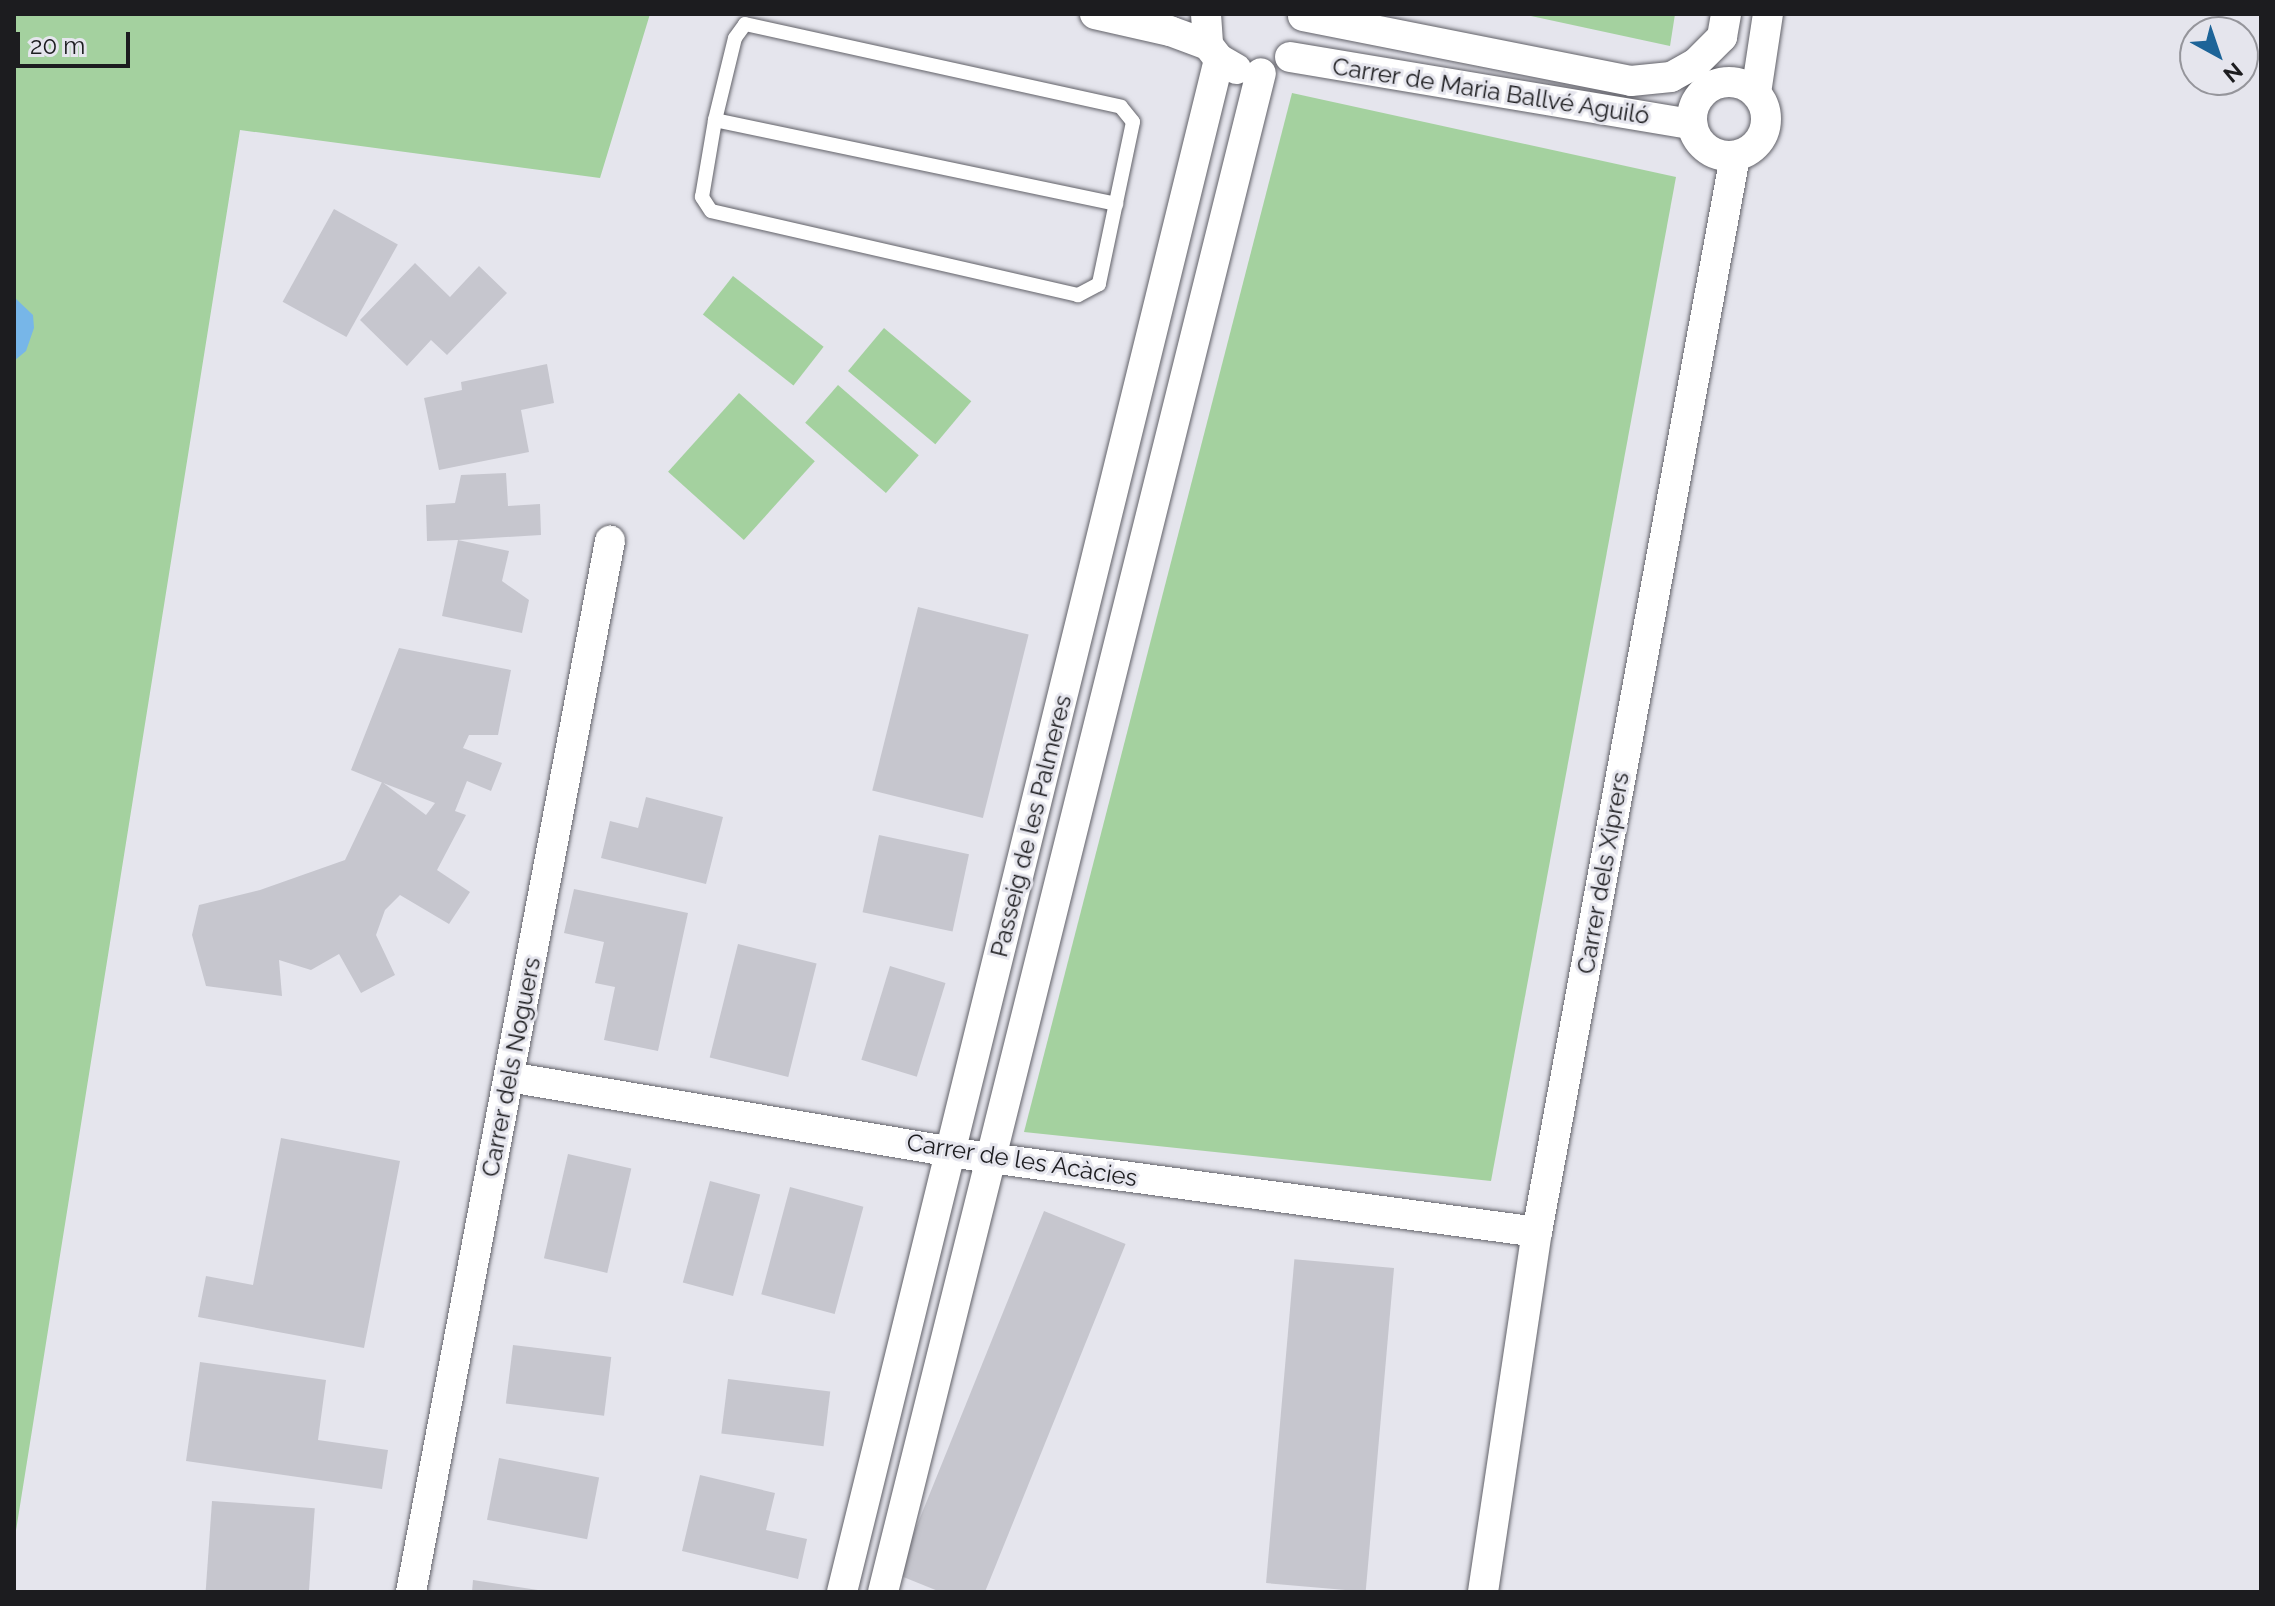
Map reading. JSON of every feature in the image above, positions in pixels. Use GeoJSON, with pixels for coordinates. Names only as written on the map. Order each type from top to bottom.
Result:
{"type":"FeatureCollection","features":[{"type":"Feature","properties":{"kind":"street"},"geometry":{"type":"LineString","coordinates":[[1095,14],[1170,31],[1214,52],[1243,72],[1261,73],[1277,68],[1290,57],[1300,42],[1302,15]]}},
{"type":"Feature","properties":{"kind":"street","name":"Passeig de les Palmeres"},"geometry":{"type":"LineString","coordinates":[[842,1592],[952,1150],[1214,52],[1206,14]]}},
{"type":"Feature","properties":{"kind":"street"},"geometry":{"type":"LineString","coordinates":[[1756,93],[1768,14]]}},
{"type":"Feature","properties":{"kind":"street","name":"Carrer de Maria Ballvé Aguiló"},"geometry":{"type":"LineString","coordinates":[[1302,15],[1631,81],[1671,77],[1696,63],[1724,25]]}},
{"type":"Feature","properties":{"kind":"street","name":"Carrer de Maria Ballvé Aguiló"},"geometry":{"type":"LineString","coordinates":[[1703,91],[1724,25]]}},
{"type":"Feature","properties":{"kind":"street","name":"Carrer de Maria Ballvé Aguiló"},"geometry":{"type":"LineString","coordinates":[[1290,57],[1692,124]]}},
{"type":"Feature","properties":{"kind":"street","name":"Passeig de les Palmeres"},"geometry":{"type":"LineString","coordinates":[[883,1592],[1261,73]]}},
{"type":"Feature","properties":{"kind":"street"},"geometry":{"type":"LineString","coordinates":[[1732,82],[1756,93],[1762,103],[1765,129],[1750,149],[1735,156],[1720,155],[1704,147],[1692,124],[1693,107],[1703,91],[1715,84],[1732,82]]}},
{"type":"Feature","properties":{"kind":"street","name":"Carrer dels Xiprers"},"geometry":{"type":"LineString","coordinates":[[1483,1592],[1537,1232],[1735,156]]}},
{"type":"Feature","properties":{"kind":"street","name":"Carrer dels Noguers"},"geometry":{"type":"LineString","coordinates":[[411,1592],[610,541]]}},
{"type":"Feature","properties":{"kind":"street","name":"Carrer de les Acàcies"},"geometry":{"type":"LineString","coordinates":[[509,1077],[990,1158],[1537,1232]]}},
{"type":"Feature","properties":{"kind":"lane"},"geometry":{"type":"LineString","coordinates":[[770,21],[1121,107],[1133,122],[1099,284],[1078,295],[711,211],[702,197],[715,120],[735,38],[745,24],[770,21]]}},
{"type":"Feature","properties":{"kind":"lane"},"geometry":{"type":"LineString","coordinates":[[715,120],[1116,204]]}},
{"type":"Feature","properties":{"kind":"green space"},"geometry":{"type":"Polygon","coordinates":[[[14,14],[650,14],[600,178],[240,130],[14,1543],[14,14]]]}},
{"type":"Feature","properties":{"kind":"green space"},"geometry":{"type":"Polygon","coordinates":[[[1522,14],[1675,14],[1670,46],[1522,14]]]}},
{"type":"Feature","properties":{"kind":"green space"},"geometry":{"type":"Polygon","coordinates":[[[1292,93],[1676,177],[1491,1181],[1024,1132],[1292,93]]]}},
{"type":"Feature","properties":{"kind":"green space"},"geometry":{"type":"Polygon","coordinates":[[[733,276],[824,347],[793,385],[703,315],[733,276]]]}},
{"type":"Feature","properties":{"kind":"green space"},"geometry":{"type":"Polygon","coordinates":[[[884,328],[971,401],[935,444],[848,371],[884,328]]]}},
{"type":"Feature","properties":{"kind":"green space"},"geometry":{"type":"Polygon","coordinates":[[[838,385],[919,455],[886,493],[805,423],[838,385]]]}},
{"type":"Feature","properties":{"kind":"green space"},"geometry":{"type":"Polygon","coordinates":[[[739,393],[815,461],[744,540],[668,472],[739,393]]]}},
{"type":"Feature","properties":{"kind":"water"},"geometry":{"type":"Polygon","coordinates":[[[14,297],[33,315],[34,328],[26,351],[14,361],[14,297]]]}},
{"type":"Feature","properties":{"kind":"building"},"geometry":{"type":"Polygon","coordinates":[[[334,209],[398,244],[346,337],[283,302],[334,209]]]}},
{"type":"Feature","properties":{"kind":"building"},"geometry":{"type":"Polygon","coordinates":[[[415,263],[450,297],[479,266],[507,293],[447,355],[431,340],[407,366],[360,320],[415,263]]]}},
{"type":"Feature","properties":{"kind":"building"},"geometry":{"type":"Polygon","coordinates":[[[547,364],[554,403],[521,410],[529,452],[439,470],[424,398],[462,390],[461,382],[547,364]]]}},
{"type":"Feature","properties":{"kind":"building"},"geometry":{"type":"Polygon","coordinates":[[[506,473],[508,506],[540,504],[541,535],[427,541],[426,505],[455,503],[461,475],[506,473]]]}},
{"type":"Feature","properties":{"kind":"building"},"geometry":{"type":"Polygon","coordinates":[[[458,540],[509,551],[502,581],[529,600],[522,633],[442,616],[458,540]]]}},
{"type":"Feature","properties":{"kind":"building"},"geometry":{"type":"Polygon","coordinates":[[[918,607],[1029,635],[983,818],[872,790],[918,607]]]}},
{"type":"Feature","properties":{"kind":"building"},"geometry":{"type":"Polygon","coordinates":[[[399,648],[511,670],[498,735],[469,735],[463,748],[502,763],[491,791],[467,781],[455,811],[466,815],[437,870],[470,892],[449,924],[400,895],[385,910],[376,935],[395,975],[361,993],[339,954],[311,970],[279,960],[282,996],[206,986],[192,935],[199,905],[260,890],[345,860],[382,782],[351,770],[399,648]],[[383,783],[426,815],[435,803],[383,783]]]}},
{"type":"Feature","properties":{"kind":"building"},"geometry":{"type":"Polygon","coordinates":[[[646,797],[723,817],[706,884],[601,858],[610,821],[638,828],[646,797]]]}},
{"type":"Feature","properties":{"kind":"building"},"geometry":{"type":"Polygon","coordinates":[[[879,835],[969,854],[953,931],[863,912],[879,835]]]}},
{"type":"Feature","properties":{"kind":"building"},"geometry":{"type":"Polygon","coordinates":[[[574,889],[688,913],[658,1051],[604,1040],[615,987],[595,983],[604,942],[564,933],[574,889]]]}},
{"type":"Feature","properties":{"kind":"building"},"geometry":{"type":"Polygon","coordinates":[[[738,944],[817,964],[788,1077],[710,1058],[738,944]]]}},
{"type":"Feature","properties":{"kind":"building"},"geometry":{"type":"Polygon","coordinates":[[[890,966],[945,983],[917,1077],[861,1060],[890,966]]]}},
{"type":"Feature","properties":{"kind":"building"},"geometry":{"type":"Polygon","coordinates":[[[281,1138],[400,1161],[364,1348],[198,1317],[206,1276],[253,1285],[281,1138]]]}},
{"type":"Feature","properties":{"kind":"building"},"geometry":{"type":"Polygon","coordinates":[[[568,1154],[631,1169],[607,1273],[544,1258],[568,1154]]]}},
{"type":"Feature","properties":{"kind":"building"},"geometry":{"type":"Polygon","coordinates":[[[710,1181],[760,1194],[733,1296],[683,1282],[710,1181]]]}},
{"type":"Feature","properties":{"kind":"building"},"geometry":{"type":"Polygon","coordinates":[[[790,1187],[863,1207],[835,1314],[761,1294],[790,1187]]]}},
{"type":"Feature","properties":{"kind":"building"},"geometry":{"type":"Polygon","coordinates":[[[1044,1211],[1126,1244],[985,1592],[941,1592],[897,1574],[1044,1211]]]}},
{"type":"Feature","properties":{"kind":"building"},"geometry":{"type":"Polygon","coordinates":[[[1294,1259],[1394,1268],[1366,1592],[1266,1583],[1294,1259]]]}},
{"type":"Feature","properties":{"kind":"building"},"geometry":{"type":"Polygon","coordinates":[[[513,1345],[611,1357],[604,1416],[506,1404],[513,1345]]]}},
{"type":"Feature","properties":{"kind":"building"},"geometry":{"type":"Polygon","coordinates":[[[200,1362],[326,1380],[318,1440],[388,1450],[382,1489],[186,1461],[200,1362]]]}},
{"type":"Feature","properties":{"kind":"building"},"geometry":{"type":"Polygon","coordinates":[[[728,1379],[830,1392],[824,1446],[721,1434],[728,1379]]]}},
{"type":"Feature","properties":{"kind":"building"},"geometry":{"type":"Polygon","coordinates":[[[499,1458],[599,1477],[587,1539],[487,1520],[499,1458]]]}},
{"type":"Feature","properties":{"kind":"building"},"geometry":{"type":"Polygon","coordinates":[[[700,1475],[775,1493],[766,1530],[807,1539],[798,1579],[682,1551],[700,1475]]]}},
{"type":"Feature","properties":{"kind":"building"},"geometry":{"type":"Polygon","coordinates":[[[212,1501],[315,1508],[309,1592],[206,1592],[212,1501]]]}},
{"type":"Feature","properties":{"kind":"building"},"geometry":{"type":"Polygon","coordinates":[[[473,1580],[538,1590],[472,1592],[473,1580]]]}}]}
